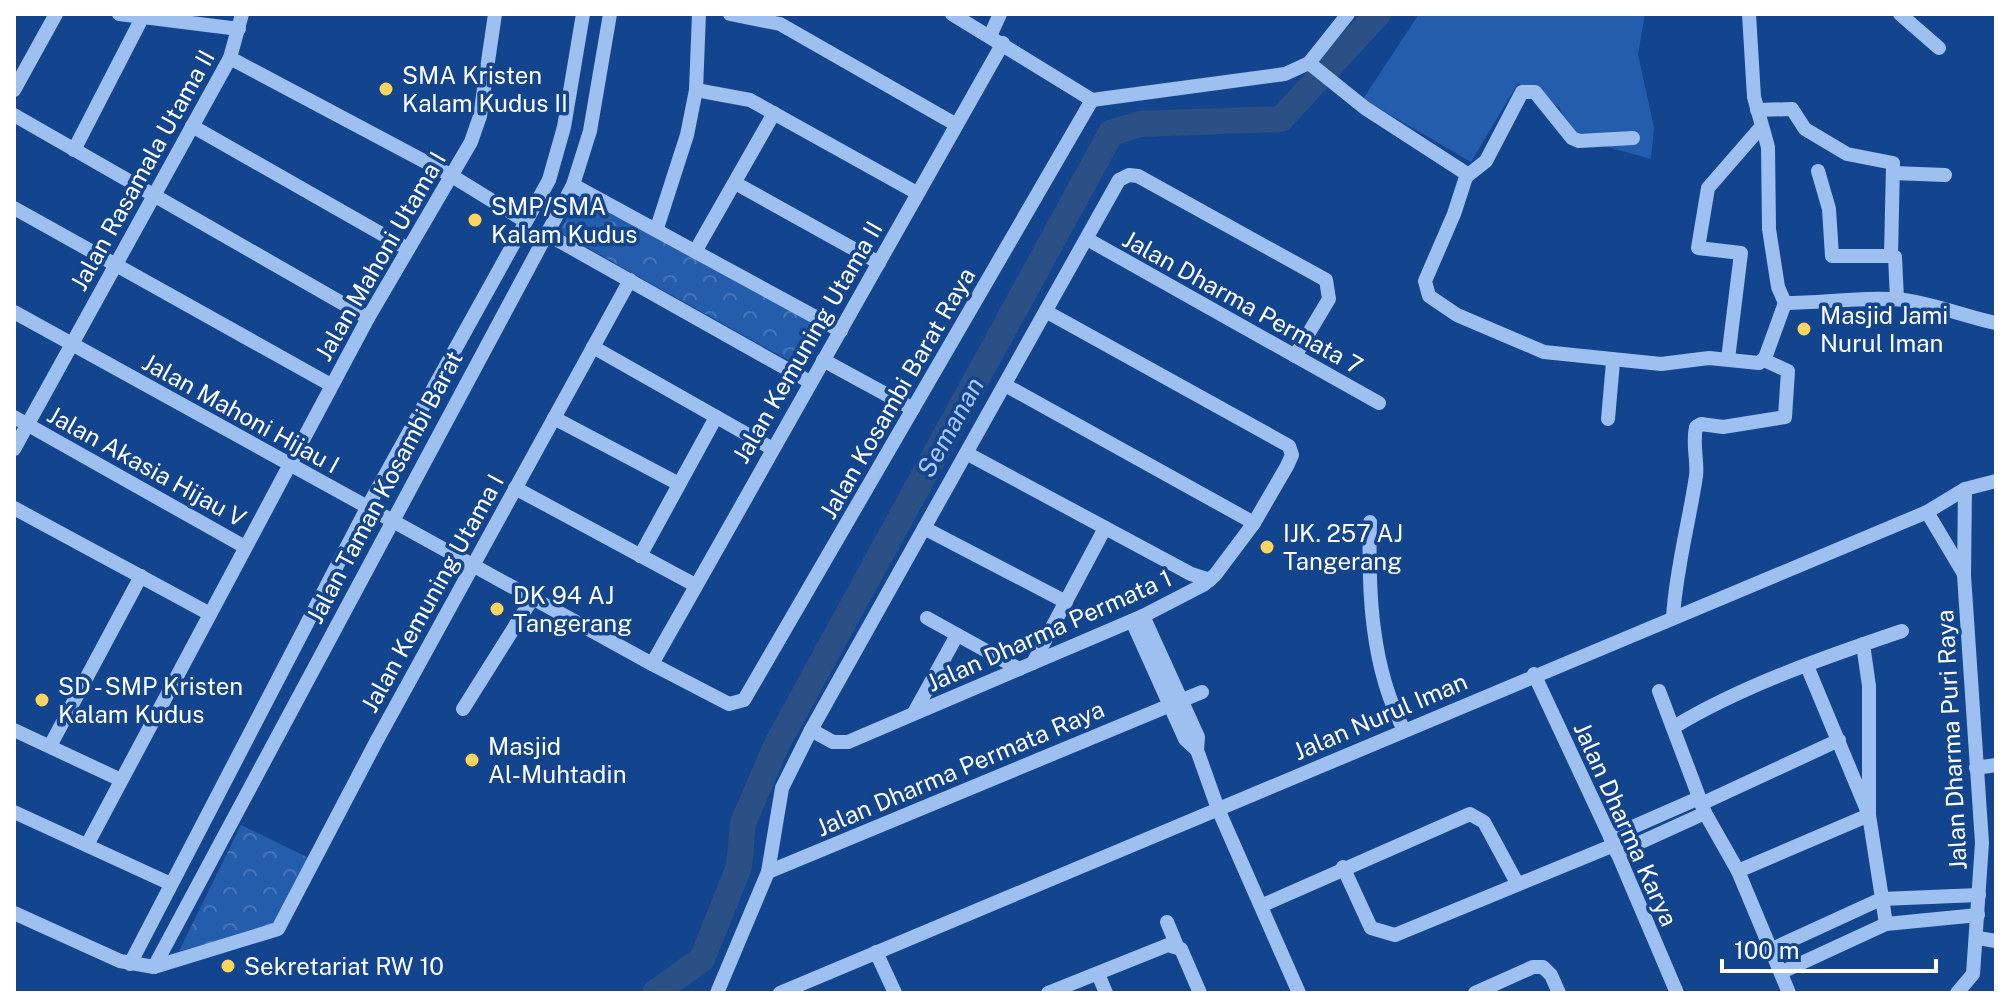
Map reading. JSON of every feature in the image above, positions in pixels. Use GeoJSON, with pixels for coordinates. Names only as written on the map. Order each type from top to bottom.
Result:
{"type":"FeatureCollection","features":[{"type":"Feature","properties":{"kind":"street"},"geometry":{"type":"LineString","coordinates":[[14,90],[56,14]]}},
{"type":"Feature","properties":{"kind":"street"},"geometry":{"type":"LineString","coordinates":[[119,14],[239,29]]}},
{"type":"Feature","properties":{"kind":"street","name":"Jalan Rasamala Utama II"},"geometry":{"type":"LineString","coordinates":[[14,449],[21,420],[70,343],[230,58],[242,14]]}},
{"type":"Feature","properties":{"kind":"street","name":"Jalan Mahoni Utama I"},"geometry":{"type":"LineString","coordinates":[[87,845],[331,385],[471,142],[480,116],[495,14]]}},
{"type":"Feature","properties":{"kind":"street","name":"Jalan Taman Kosambi Barat"},"geometry":{"type":"LineString","coordinates":[[130,964],[368,509],[549,180],[583,14]]}},
{"type":"Feature","properties":{"kind":"street","name":"Jalan Taman Kosambi Barat"},"geometry":{"type":"LineString","coordinates":[[154,967],[389,520],[573,185],[590,131],[610,14]]}},
{"type":"Feature","properties":{"kind":"street"},"geometry":{"type":"LineString","coordinates":[[657,228],[678,170],[696,90],[699,14]]}},
{"type":"Feature","properties":{"kind":"street"},"geometry":{"type":"LineString","coordinates":[[730,14],[780,24],[955,124]]}},
{"type":"Feature","properties":{"kind":"street"},"geometry":{"type":"LineString","coordinates":[[952,14],[1092,100],[1285,74],[1311,65],[1348,14]]}},
{"type":"Feature","properties":{"kind":"street","name":"Jalan Kemuning Utama II"},"geometry":{"type":"LineString","coordinates":[[652,664],[955,124],[997,40],[1000,14]]}},
{"type":"Feature","properties":{"kind":"street"},"geometry":{"type":"LineString","coordinates":[[1633,138],[1579,141],[1572,138],[1535,92],[1522,92],[1486,161],[1467,176],[1425,281],[1429,296],[1457,315],[1544,352],[1613,362],[1661,364],[1694,359],[1759,363],[1764,360],[1785,303],[1778,287],[1769,229],[1768,147],[1757,110],[1750,64],[1749,14]]}},
{"type":"Feature","properties":{"kind":"street"},"geometry":{"type":"LineString","coordinates":[[1900,14],[1939,48]]}},
{"type":"Feature","properties":{"kind":"street"},"geometry":{"type":"LineString","coordinates":[[74,150],[142,18]]}},
{"type":"Feature","properties":{"kind":"street"},"geometry":{"type":"LineString","coordinates":[[230,58],[452,176],[525,221]]}},
{"type":"Feature","properties":{"kind":"street"},"geometry":{"type":"LineString","coordinates":[[1311,65],[1365,108],[1459,167],[1467,176]]}},
{"type":"Feature","properties":{"kind":"street"},"geometry":{"type":"LineString","coordinates":[[696,90],[750,100],[917,193]]}},
{"type":"Feature","properties":{"kind":"street","name":"Jalan Kosambi Barat Raya"},"geometry":{"type":"LineString","coordinates":[[737,705],[744,700],[1092,100]]}},
{"type":"Feature","properties":{"kind":"street"},"geometry":{"type":"LineString","coordinates":[[1757,110],[1792,109],[1805,129],[1847,154],[1892,162],[1891,256]]}},
{"type":"Feature","properties":{"kind":"street"},"geometry":{"type":"LineString","coordinates":[[696,250],[774,113]]}},
{"type":"Feature","properties":{"kind":"street"},"geometry":{"type":"LineString","coordinates":[[14,115],[368,318]]}},
{"type":"Feature","properties":{"kind":"street"},"geometry":{"type":"LineString","coordinates":[[192,126],[408,249]]}},
{"type":"Feature","properties":{"kind":"street"},"geometry":{"type":"LineString","coordinates":[[1728,359],[1741,253],[1698,248],[1708,188],[1761,127]]}},
{"type":"Feature","properties":{"kind":"street"},"geometry":{"type":"LineString","coordinates":[[1818,171],[1829,209],[1832,256],[1895,257],[1897,299]]}},
{"type":"Feature","properties":{"kind":"street"},"geometry":{"type":"LineString","coordinates":[[1893,173],[1945,175]]}},
{"type":"Feature","properties":{"kind":"street"},"geometry":{"type":"LineString","coordinates":[[717,993],[733,962],[768,872],[782,788],[811,730],[1119,180],[1129,175],[1138,176],[1326,280],[1329,299],[1295,356]]}},
{"type":"Feature","properties":{"kind":"street"},"geometry":{"type":"LineString","coordinates":[[735,183],[879,263]]}},
{"type":"Feature","properties":{"kind":"street"},"geometry":{"type":"LineString","coordinates":[[573,185],[657,228],[841,331]]}},
{"type":"Feature","properties":{"kind":"street"},"geometry":{"type":"LineString","coordinates":[[14,208],[331,385]]}},
{"type":"Feature","properties":{"kind":"street"},"geometry":{"type":"LineString","coordinates":[[545,233],[810,382]]}},
{"type":"Feature","properties":{"kind":"street","name":"Jalan Dharma Permata 7"},"geometry":{"type":"LineString","coordinates":[[1087,239],[1379,403]]}},
{"type":"Feature","properties":{"kind":"street","name":"Jalan Kemuning Utama I"},"geometry":{"type":"LineString","coordinates":[[154,967],[278,929],[472,566],[630,280]]}},
{"type":"Feature","properties":{"kind":"street"},"geometry":{"type":"LineString","coordinates":[[1785,303],[1897,299],[1996,323]]}},
{"type":"Feature","properties":{"kind":"street","name":"Jalan Mahoni Hijau I"},"geometry":{"type":"LineString","coordinates":[[14,312],[532,599],[729,704],[737,705]]}},
{"type":"Feature","properties":{"kind":"street","name":"Jalan Dharma Permata 1"},"geometry":{"type":"LineString","coordinates":[[811,730],[833,742],[848,742],[1137,619],[1210,580],[1254,523],[1292,455],[1289,446],[1047,312]]}},
{"type":"Feature","properties":{"kind":"street"},"geometry":{"type":"LineString","coordinates":[[593,347],[771,448]]}},
{"type":"Feature","properties":{"kind":"street"},"geometry":{"type":"LineString","coordinates":[[823,360],[913,409]]}},
{"type":"Feature","properties":{"kind":"street"},"geometry":{"type":"LineString","coordinates":[[1673,617],[1676,574],[1697,472],[1693,453],[1696,427],[1701,424],[1740,425],[1785,417],[1788,371],[1764,360]]}},
{"type":"Feature","properties":{"kind":"street"},"geometry":{"type":"LineString","coordinates":[[1608,419],[1613,362]]}},
{"type":"Feature","properties":{"kind":"street"},"geometry":{"type":"LineString","coordinates":[[1005,385],[1254,523]]}},
{"type":"Feature","properties":{"kind":"street"},"geometry":{"type":"LineString","coordinates":[[640,556],[716,417]]}},
{"type":"Feature","properties":{"kind":"street"},"geometry":{"type":"LineString","coordinates":[[554,418],[679,484]]}},
{"type":"Feature","properties":{"kind":"street","name":"Jalan Akasia Hijau V"},"geometry":{"type":"LineString","coordinates":[[21,420],[245,547]]}},
{"type":"Feature","properties":{"kind":"street"},"geometry":{"type":"LineString","coordinates":[[968,454],[1191,574],[1210,580]]}},
{"type":"Feature","properties":{"kind":"street","name":"Jalan Nurul Iman"},"geometry":{"type":"LineString","coordinates":[[780,993],[1534,674],[1927,512],[1965,489],[1996,481]]}},
{"type":"Feature","properties":{"kind":"street"},"geometry":{"type":"LineString","coordinates":[[515,488],[695,585]]}},
{"type":"Feature","properties":{"kind":"street","name":"Jalan Dharma Puri Raya"},"geometry":{"type":"LineString","coordinates":[[1957,993],[1973,974],[1979,895],[1989,842],[1976,768],[1964,575],[1965,489]]}},
{"type":"Feature","properties":{"kind":"street"},"geometry":{"type":"LineString","coordinates":[[14,508],[210,614]]}},
{"type":"Feature","properties":{"kind":"street","name":"Jalan Dharma Puri Raya"},"geometry":{"type":"LineString","coordinates":[[1927,512],[1964,575]]}},
{"type":"Feature","properties":{"kind":"street"},"geometry":{"type":"LineString","coordinates":[[1370,522],[1369,577],[1373,623],[1390,699],[1404,730]]}},
{"type":"Feature","properties":{"kind":"street"},"geometry":{"type":"LineString","coordinates":[[924,528],[1066,602]]}},
{"type":"Feature","properties":{"kind":"street"},"geometry":{"type":"LineString","coordinates":[[1033,663],[1105,528]]}},
{"type":"Feature","properties":{"kind":"street"},"geometry":{"type":"LineString","coordinates":[[50,746],[141,576]]}},
{"type":"Feature","properties":{"kind":"street"},"geometry":{"type":"LineString","coordinates":[[463,709],[532,599]]}},
{"type":"Feature","properties":{"kind":"street"},"geometry":{"type":"LineString","coordinates":[[927,618],[1019,669]]}},
{"type":"Feature","properties":{"kind":"street"},"geometry":{"type":"LineString","coordinates":[[1137,619],[1174,703],[1198,737],[1197,750],[1218,809],[1263,905],[1299,993]]}},
{"type":"Feature","properties":{"kind":"street"},"geometry":{"type":"LineString","coordinates":[[1674,727],[1694,715],[1807,666],[1902,631]]}},
{"type":"Feature","properties":{"kind":"street"},"geometry":{"type":"LineString","coordinates":[[914,713],[957,635]]}},
{"type":"Feature","properties":{"kind":"street"},"geometry":{"type":"LineString","coordinates":[[1863,644],[1869,686],[1869,815],[1886,924]]}},
{"type":"Feature","properties":{"kind":"street"},"geometry":{"type":"LineString","coordinates":[[1807,666],[1869,815]]}},
{"type":"Feature","properties":{"kind":"street","name":"Jalan Dharma Karya"},"geometry":{"type":"LineString","coordinates":[[1534,674],[1614,845],[1677,993]]}},
{"type":"Feature","properties":{"kind":"street"},"geometry":{"type":"LineString","coordinates":[[1659,691],[1702,805],[1738,871],[1789,993]]}},
{"type":"Feature","properties":{"kind":"street","name":"Jalan Dharma Permata Raya"},"geometry":{"type":"LineString","coordinates":[[768,872],[1202,692]]}},
{"type":"Feature","properties":{"kind":"street"},"geometry":{"type":"LineString","coordinates":[[14,730],[121,780]]}},
{"type":"Feature","properties":{"kind":"street"},"geometry":{"type":"LineString","coordinates":[[1343,867],[1371,928],[1388,935],[1398,934],[1614,845],[1839,740]]}},
{"type":"Feature","properties":{"kind":"street"},"geometry":{"type":"LineString","coordinates":[[1976,768],[1996,765]]}},
{"type":"Feature","properties":{"kind":"street"},"geometry":{"type":"LineString","coordinates":[[14,812],[171,884]]}},
{"type":"Feature","properties":{"kind":"street"},"geometry":{"type":"LineString","coordinates":[[1263,905],[1343,867],[1472,814],[1484,822],[1517,883]]}},
{"type":"Feature","properties":{"kind":"street"},"geometry":{"type":"LineString","coordinates":[[1738,871],[1869,815]]}},
{"type":"Feature","properties":{"kind":"street"},"geometry":{"type":"LineString","coordinates":[[1772,949],[1881,899],[1979,895]]}},
{"type":"Feature","properties":{"kind":"street"},"geometry":{"type":"LineString","coordinates":[[14,913],[130,964],[154,967]]}},
{"type":"Feature","properties":{"kind":"street"},"geometry":{"type":"LineString","coordinates":[[1782,972],[1886,924],[1978,915]]}},
{"type":"Feature","properties":{"kind":"street"},"geometry":{"type":"LineString","coordinates":[[1167,922],[1200,993]]}},
{"type":"Feature","properties":{"kind":"street"},"geometry":{"type":"LineString","coordinates":[[1978,938],[1996,941]]}},
{"type":"Feature","properties":{"kind":"street"},"geometry":{"type":"LineString","coordinates":[[1048,993],[1164,945],[1177,946]]}},
{"type":"Feature","properties":{"kind":"street"},"geometry":{"type":"LineString","coordinates":[[876,952],[895,993]]}},
{"type":"Feature","properties":{"kind":"street"},"geometry":{"type":"LineString","coordinates":[[1475,993],[1533,967],[1543,967],[1551,975],[1559,993]]}},
{"type":"Feature","properties":{"kind":"street"},"geometry":{"type":"LineString","coordinates":[[1098,974],[1106,993]]}},
{"type":"Feature","properties":{"kind":"green space"},"geometry":{"type":"Polygon","coordinates":[[[1419,14],[1645,14],[1638,54],[1654,128],[1651,159],[1572,137],[1560,108],[1518,83],[1471,162],[1363,99],[1419,14]]]}},
{"type":"Feature","properties":{"kind":"green space"},"geometry":{"type":"Polygon","coordinates":[[[580,195],[826,331],[804,369],[559,232],[580,195]]]}},
{"type":"Feature","properties":{"kind":"green space"},"geometry":{"type":"Polygon","coordinates":[[[241,825],[311,859],[275,925],[179,951],[241,825]]]}},
{"type":"Feature","properties":{"kind":"waterway","name":"Semanan"},"geometry":{"type":"LineString","coordinates":[[655,993],[702,959],[739,867],[743,823],[777,744],[1111,133],[1140,124],[1281,119],[1378,14]]}},
{"type":"Feature","properties":{"kind":"place","name":"SMA Kristen Kalam Kudus II"},"geometry":{"type":"Point","coordinates":[386,89]}},
{"type":"Feature","properties":{"kind":"place","name":"SMP/SMA Kalam Kudus"},"geometry":{"type":"Point","coordinates":[475,220]}},
{"type":"Feature","properties":{"kind":"place","name":"Masjid Jami Nurul Iman"},"geometry":{"type":"Point","coordinates":[1804,329]}},
{"type":"Feature","properties":{"kind":"place","name":"IJK. 257 AJ Tangerang"},"geometry":{"type":"Point","coordinates":[1267,547]}},
{"type":"Feature","properties":{"kind":"place","name":"DK 94 AJ Tangerang"},"geometry":{"type":"Point","coordinates":[497,609]}},
{"type":"Feature","properties":{"kind":"place","name":"SD - SMP Kristen Kalam Kudus"},"geometry":{"type":"Point","coordinates":[42,700]}},
{"type":"Feature","properties":{"kind":"place","name":"Masjid Al-Muhtadin"},"geometry":{"type":"Point","coordinates":[472,760]}},
{"type":"Feature","properties":{"kind":"place","name":"Sekretariat RW 10"},"geometry":{"type":"Point","coordinates":[228,966]}}]}
